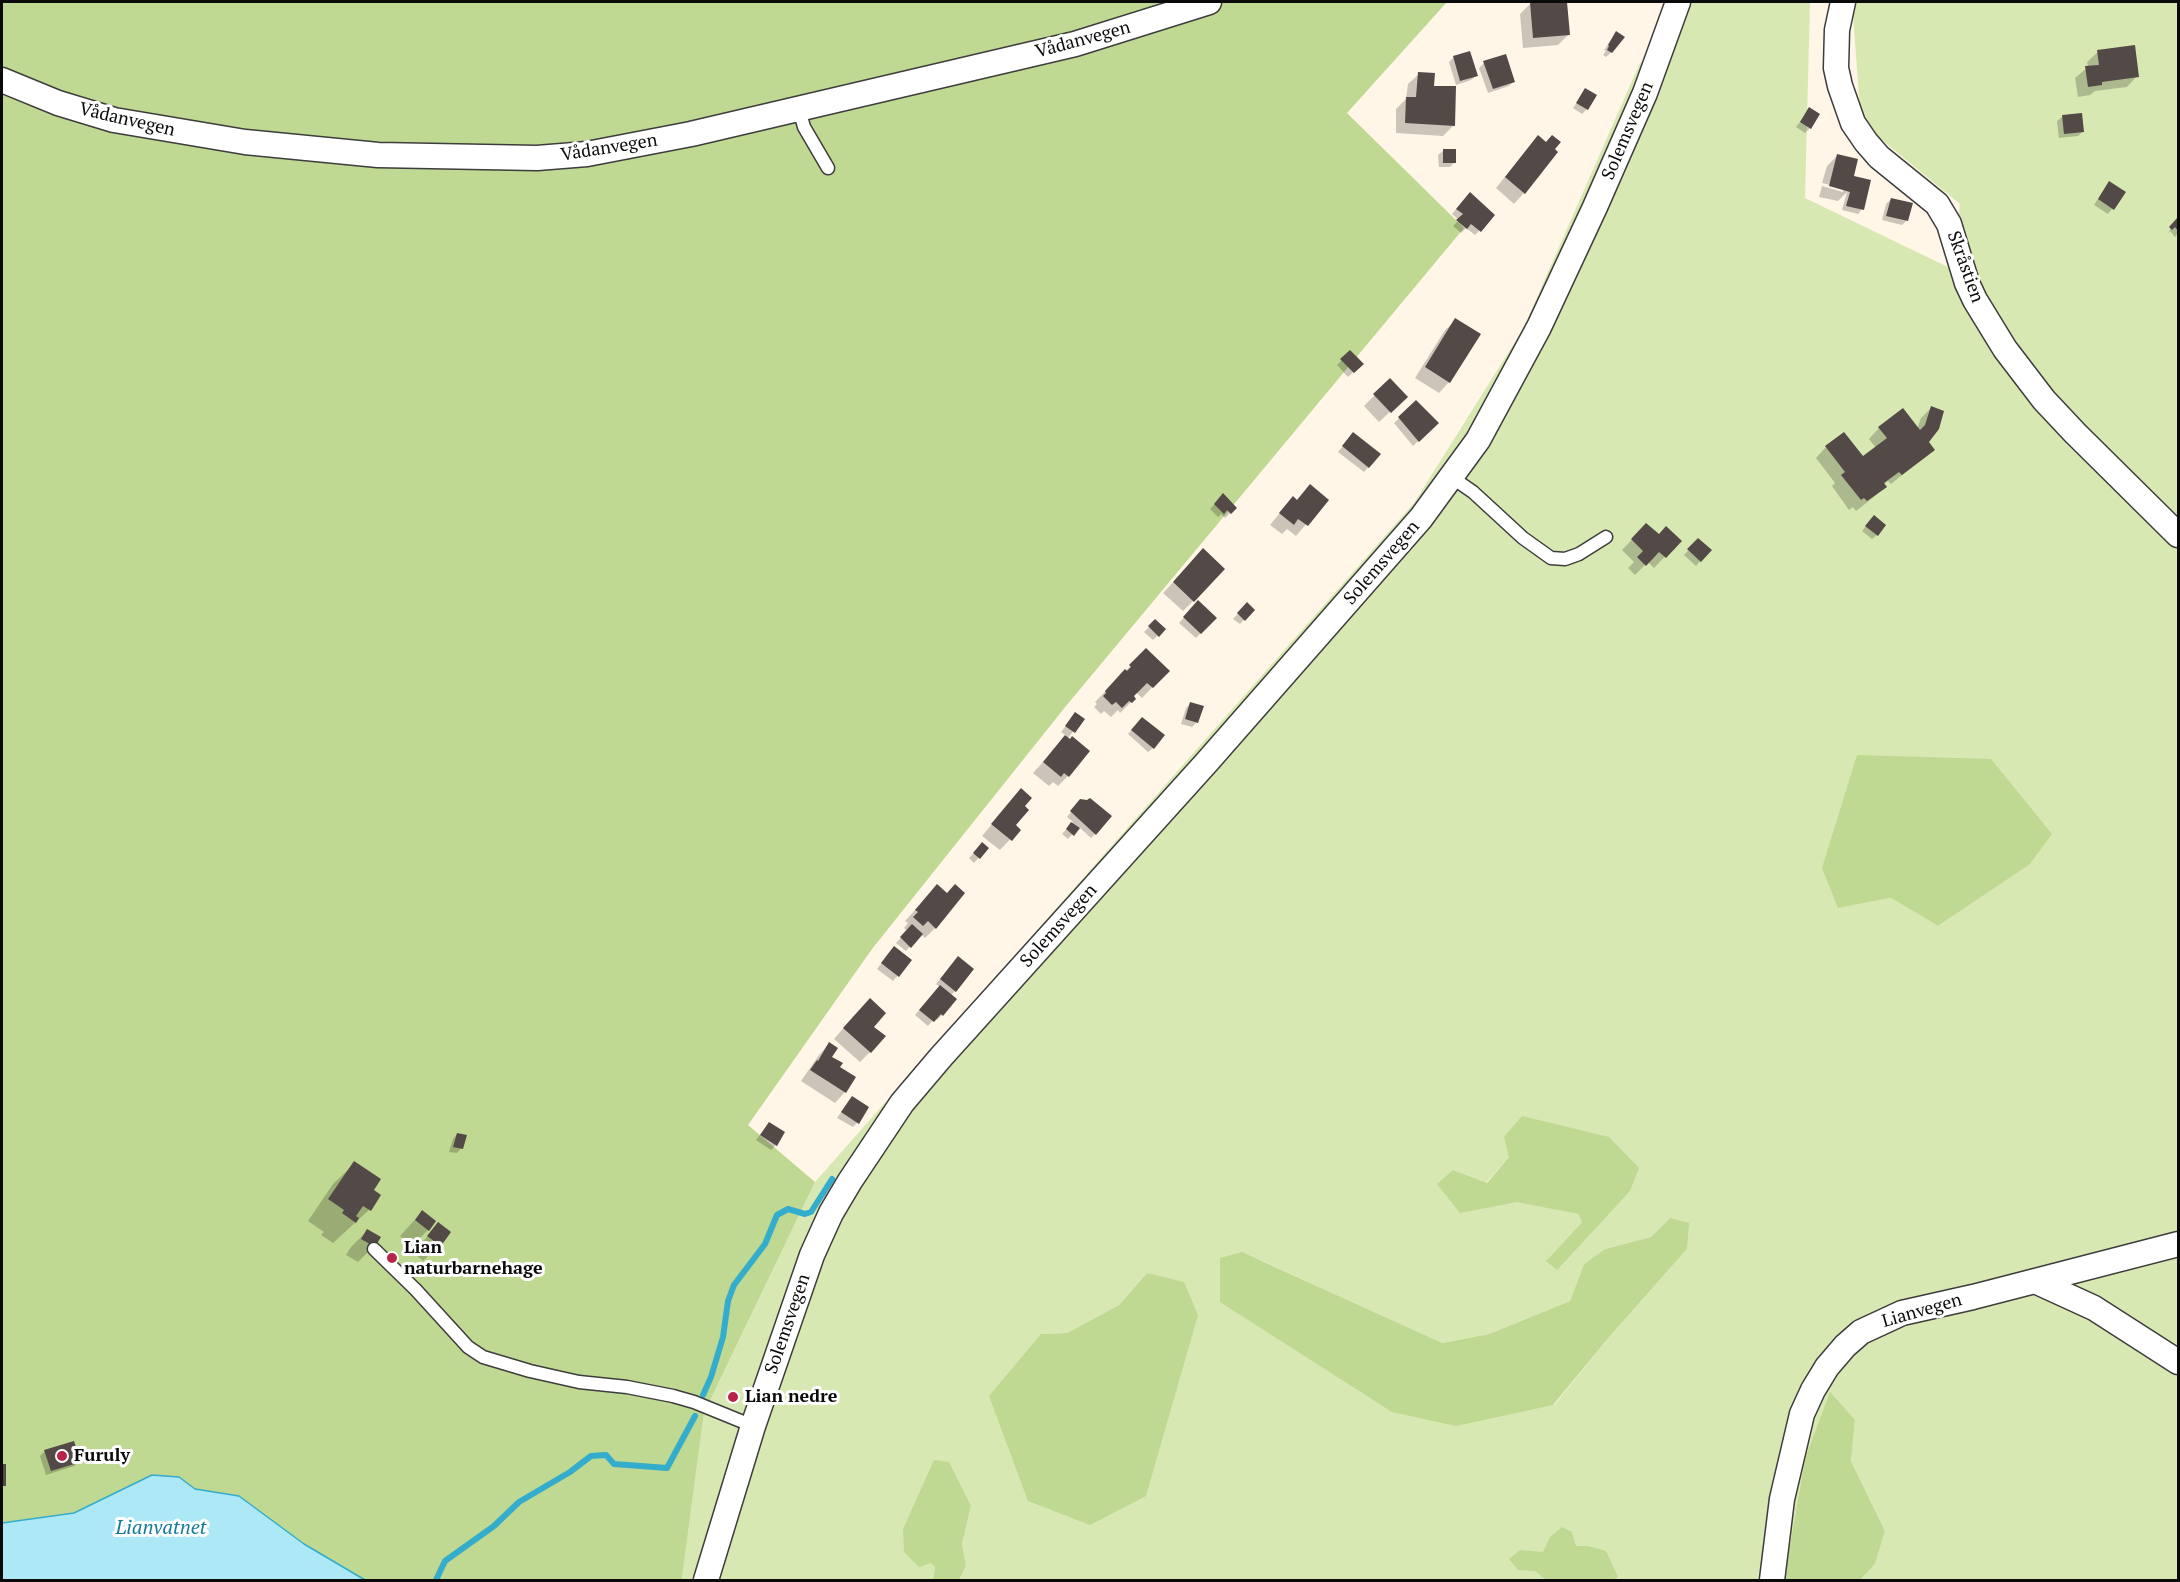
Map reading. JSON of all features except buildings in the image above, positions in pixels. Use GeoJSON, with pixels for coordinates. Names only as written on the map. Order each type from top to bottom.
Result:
{"type":"FeatureCollection","features":[{"type":"Feature","properties":{"kind":"street","name":"Vådanvegen"},"geometry":{"type":"LineString","coordinates":[[2,80],[58,103],[114,120],[245,142],[432,157],[537,158],[587,154],[691,134],[1075,44],[1209,2]]}},
{"type":"Feature","properties":{"kind":"street","name":"Solemsvegen"},"geometry":{"type":"LineString","coordinates":[[706,1581],[753,1426],[812,1255],[831,1213],[850,1181],[902,1103],[1421,518],[1478,440],[1539,327],[1595,207],[1645,93],[1678,2]]}},
{"type":"Feature","properties":{"kind":"street","name":"Skråstien"},"geometry":{"type":"LineString","coordinates":[[1843,2],[1837,30],[1836,68],[1853,123],[1879,157],[1937,204],[1949,224],[1967,283],[1975,300],[2005,349],[2044,400],[2178,535]]}},
{"type":"Feature","properties":{"kind":"street","name":"Lianvegen"},"geometry":{"type":"LineString","coordinates":[[1772,1581],[1782,1499],[1802,1414],[1827,1367],[1861,1332],[1902,1313],[2178,1244]]}},
{"type":"Feature","properties":{"kind":"street"},"geometry":{"type":"LineString","coordinates":[[2035,1281],[2094,1308],[2178,1362]]}},
{"type":"Feature","properties":{"kind":"lane"},"geometry":{"type":"LineString","coordinates":[[799,108],[804,127],[828,168]]}},
{"type":"Feature","properties":{"kind":"lane"},"geometry":{"type":"LineString","coordinates":[[1450,479],[1461,483],[1473,492],[1523,538],[1551,558],[1565,559],[1579,554],[1606,537]]}},
{"type":"Feature","properties":{"kind":"lane"},"geometry":{"type":"LineString","coordinates":[[374,1250],[416,1290],[468,1347],[483,1357],[579,1382],[627,1387],[673,1396],[753,1426]]}},
{"type":"Feature","properties":{"kind":"green space"},"geometry":{"type":"Polygon","coordinates":[[[2,2],[1447,2],[1347,113],[1464,228],[1066,706],[872,949],[748,1125],[815,1182],[704,1413],[682,1578],[684,1580],[365,1580],[304,1544],[239,1496],[195,1489],[179,1477],[152,1475],[74,1513],[2,1523],[2,2]]]}},
{"type":"Feature","properties":{"kind":"green space"},"geometry":{"type":"Polygon","coordinates":[[[1690,2],[1810,2],[1805,198],[1952,269],[1960,204],[1861,123],[1852,2],[2178,2],[2178,1580],[1860,1580],[1875,1564],[1885,1531],[1851,1461],[1855,1420],[1805,1459],[1784,1580],[959,1580],[966,1566],[962,1544],[971,1506],[931,1562],[935,1567],[933,1580],[684,1580],[682,1578],[704,1413],[815,1182],[1414,503],[1523,329],[1639,65],[1690,2]],[[2029,865],[1838,908],[1891,898],[1938,926],[2029,865]],[[1509,1157],[1486,1183],[1453,1170],[1460,1213],[1517,1201],[1578,1214],[1582,1222],[1546,1261],[1630,1191],[1509,1157]],[[1670,1218],[1651,1237],[1605,1249],[1584,1264],[1570,1301],[1489,1334],[1441,1343],[1243,1252],[1554,1405],[1610,1336],[1687,1249],[1670,1218]],[[1147,1273],[1119,1305],[1067,1333],[1041,1334],[1028,1501],[1147,1273]]]}},
{"type":"Feature","properties":{"kind":"green space"},"geometry":{"type":"Polygon","coordinates":[[[1857,755],[1991,759],[2052,834],[2029,865],[1938,926],[1891,898],[1838,908],[1822,868],[1857,755]]]}},
{"type":"Feature","properties":{"kind":"green space"},"geometry":{"type":"Polygon","coordinates":[[[1522,1116],[1609,1137],[1639,1168],[1630,1191],[1557,1270],[1546,1261],[1582,1222],[1578,1214],[1517,1202],[1460,1213],[1437,1184],[1453,1170],[1487,1183],[1509,1157],[1504,1137],[1522,1116]]]}},
{"type":"Feature","properties":{"kind":"green space"},"geometry":{"type":"Polygon","coordinates":[[[1670,1218],[1689,1223],[1687,1249],[1553,1405],[1456,1426],[1392,1412],[1220,1302],[1220,1258],[1242,1252],[1442,1343],[1489,1334],[1570,1301],[1584,1264],[1605,1249],[1651,1237],[1670,1218]]]}},
{"type":"Feature","properties":{"kind":"green space"},"geometry":{"type":"Polygon","coordinates":[[[1147,1273],[1184,1282],[1198,1315],[1146,1496],[1090,1525],[1028,1501],[989,1396],[1041,1334],[1067,1333],[1119,1305],[1147,1273]]]}},
{"type":"Feature","properties":{"kind":"green space"},"geometry":{"type":"Polygon","coordinates":[[[1830,1392],[1855,1420],[1851,1461],[1885,1531],[1875,1564],[1860,1580],[1784,1580],[1805,1459],[1830,1392]]]}},
{"type":"Feature","properties":{"kind":"green space"},"geometry":{"type":"Polygon","coordinates":[[[934,1460],[949,1462],[971,1506],[962,1544],[966,1566],[959,1580],[933,1580],[935,1567],[931,1563],[919,1567],[904,1552],[903,1529],[934,1460]]]}},
{"type":"Feature","properties":{"kind":"green space"},"geometry":{"type":"Polygon","coordinates":[[[1562,1527],[1572,1532],[1576,1546],[1588,1546],[1606,1551],[1618,1577],[1613,1580],[1546,1580],[1535,1571],[1518,1570],[1509,1559],[1520,1550],[1543,1552],[1550,1537],[1562,1527]]]}},
{"type":"Feature","properties":{"kind":"water","name":"Lianvatnet"},"geometry":{"type":"Polygon","coordinates":[[[152,1475],[179,1477],[195,1489],[239,1496],[304,1544],[365,1580],[2,1580],[2,1523],[74,1513],[152,1475]]]}},
{"type":"Feature","properties":{"kind":"waterway"},"geometry":{"type":"LineString","coordinates":[[703,1395],[723,1337],[728,1301],[734,1285],[765,1244],[777,1215],[788,1209],[805,1214],[811,1212],[832,1179]]}},
{"type":"Feature","properties":{"kind":"waterway"},"geometry":{"type":"LineString","coordinates":[[436,1580],[445,1561],[494,1526],[519,1502],[570,1472],[591,1456],[606,1455],[614,1464],[667,1468],[695,1416]]}},
{"type":"Feature","properties":{"kind":"place","name":"Lian naturbarnehage"},"geometry":{"type":"Point","coordinates":[392,1258]}},
{"type":"Feature","properties":{"kind":"place","name":"Lian nedre"},"geometry":{"type":"Point","coordinates":[733,1397]}},
{"type":"Feature","properties":{"kind":"place","name":"Furuly"},"geometry":{"type":"Point","coordinates":[62,1456]}}]}
